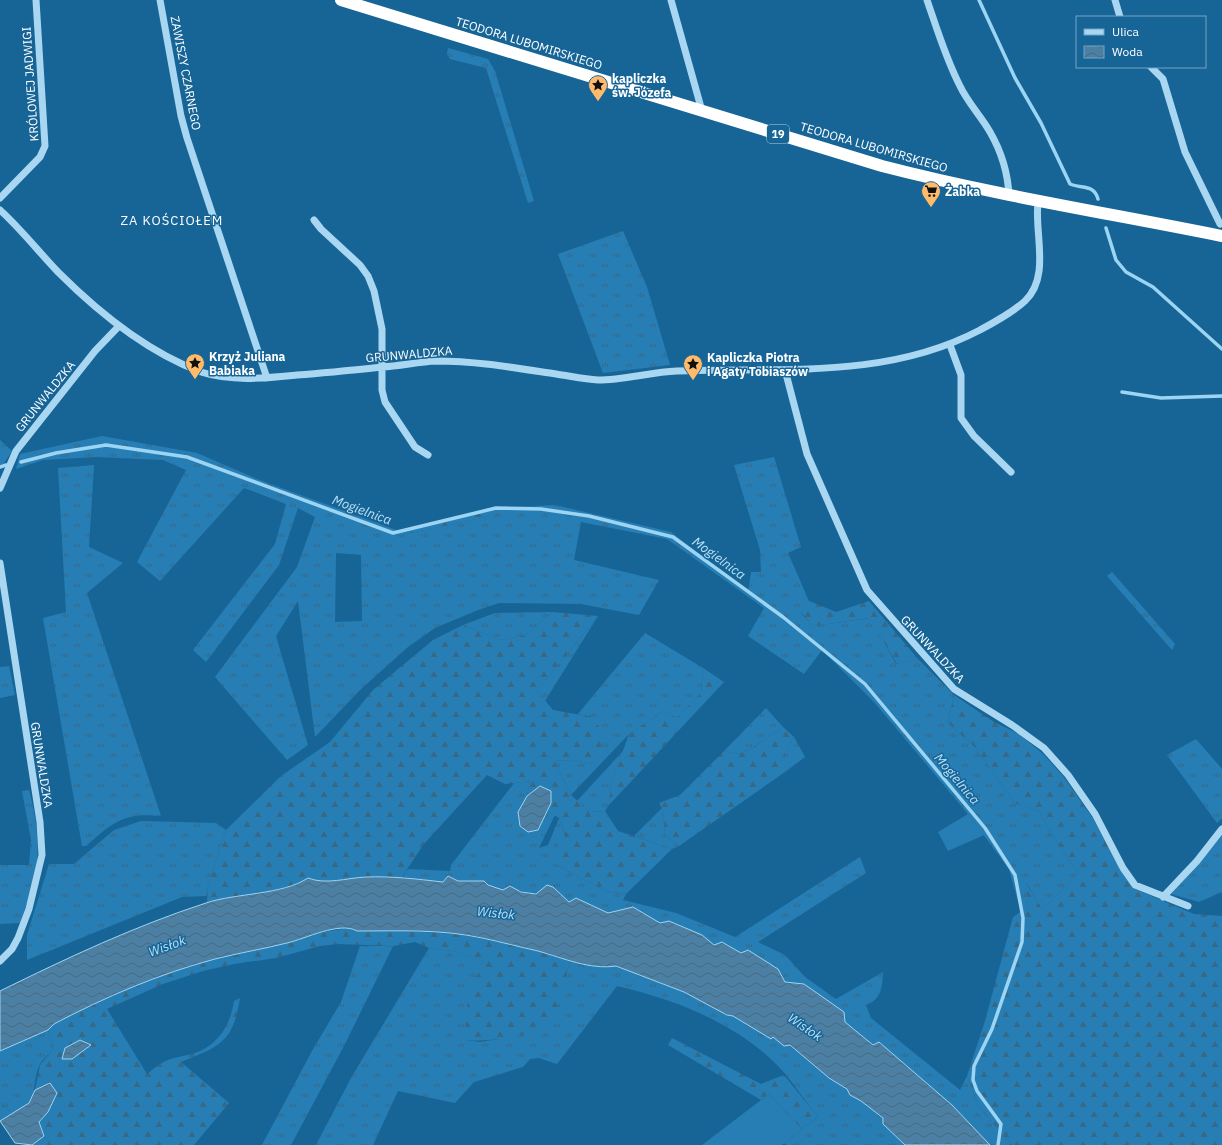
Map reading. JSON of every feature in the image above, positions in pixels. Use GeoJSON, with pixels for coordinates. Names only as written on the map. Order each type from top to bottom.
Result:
{"type":"FeatureCollection","features":[{"type":"Feature","properties":{"kind":"highway","name":"TEODORA LUBOMIRSKIEGO"},"geometry":{"type":"LineString","coordinates":[[341,0],[882,166],[947,183],[1038,202],[1221,229]]}},
{"type":"Feature","properties":{"kind":"street","name":"KRÓLOWEJ JADWIGI"},"geometry":{"type":"LineString","coordinates":[[0,198],[40,157],[45,146],[36,0]]}},
{"type":"Feature","properties":{"kind":"street","name":"ZAWISZY CZARNEGO"},"geometry":{"type":"LineString","coordinates":[[160,0],[181,116],[267,378]]}},
{"type":"Feature","properties":{"kind":"street"},"geometry":{"type":"LineString","coordinates":[[671,0],[702,111]]}},
{"type":"Feature","properties":{"kind":"street"},"geometry":{"type":"LineString","coordinates":[[927,0],[949,64],[957,81],[971,105],[990,132],[998,148],[1005,168],[1009,196]]}},
{"type":"Feature","properties":{"kind":"street"},"geometry":{"type":"LineString","coordinates":[[1115,0],[1120,16]]}},
{"type":"Feature","properties":{"kind":"street"},"geometry":{"type":"LineString","coordinates":[[1152,68],[1163,79],[1185,152],[1221,229]]}},
{"type":"Feature","properties":{"kind":"street","name":"GRUNWALDZKA"},"geometry":{"type":"LineString","coordinates":[[0,210],[16,225],[60,273],[119,326],[159,352],[201,372],[225,378],[267,378],[432,361],[468,362],[599,380],[674,371],[785,370],[851,367],[891,361],[950,345],[992,324],[1016,308],[1028,298],[1035,288],[1039,275],[1036,211],[1038,202]]}},
{"type":"Feature","properties":{"kind":"street"},"geometry":{"type":"LineString","coordinates":[[314,220],[321,229],[360,265],[368,276],[374,291],[382,329],[382,390],[385,402],[415,447],[428,455]]}},
{"type":"Feature","properties":{"kind":"street","name":"GRUNWALDZKA"},"geometry":{"type":"LineString","coordinates":[[0,488],[16,451],[95,351],[119,326]]}},
{"type":"Feature","properties":{"kind":"street"},"geometry":{"type":"LineString","coordinates":[[950,345],[961,375],[961,418],[974,436],[1011,472]]}},
{"type":"Feature","properties":{"kind":"street","name":"GRUNWALDZKA"},"geometry":{"type":"LineString","coordinates":[[785,370],[807,454],[867,590],[954,689],[1012,725],[1044,748],[1068,775],[1095,814],[1123,868],[1135,885],[1188,906]]}},
{"type":"Feature","properties":{"kind":"street","name":"GRUNWALDZKA"},"geometry":{"type":"LineString","coordinates":[[0,563],[40,822],[42,855],[29,909],[18,938],[12,949],[0,961]]}},
{"type":"Feature","properties":{"kind":"street"},"geometry":{"type":"LineString","coordinates":[[1163,897],[1197,861],[1222,829]]}},
{"type":"Feature","properties":{"kind":"green space"},"geometry":{"type":"Polygon","coordinates":[[[448,48],[488,59],[495,71],[534,201],[528,203],[486,68],[450,59],[447,54],[448,48]]]}},
{"type":"Feature","properties":{"kind":"green space"},"geometry":{"type":"Polygon","coordinates":[[[623,231],[647,287],[670,365],[603,373],[558,254],[623,231]]]}},
{"type":"Feature","properties":{"kind":"green space"},"geometry":{"type":"Polygon","coordinates":[[[102,436],[197,453],[257,479],[399,531],[397,536],[490,516],[492,508],[555,505],[671,532],[748,592],[751,572],[761,572],[760,550],[734,465],[774,457],[801,547],[788,553],[809,601],[801,613],[813,626],[871,618],[896,664],[918,659],[954,695],[948,723],[974,746],[1015,803],[1040,812],[1048,828],[1078,873],[1042,910],[1026,882],[1028,907],[1021,912],[1009,869],[968,814],[874,702],[822,650],[804,674],[748,636],[764,608],[667,539],[581,522],[574,560],[659,580],[639,615],[581,604],[499,603],[478,610],[435,628],[408,647],[360,690],[315,737],[298,601],[276,636],[308,745],[287,760],[215,677],[297,567],[315,517],[298,508],[279,565],[206,662],[193,650],[275,544],[286,504],[244,488],[160,581],[137,562],[186,470],[163,460],[97,457],[43,460],[16,469],[20,454],[102,436]],[[336,553],[335,622],[362,621],[361,555],[336,553]]]}},
{"type":"Feature","properties":{"kind":"green space"},"geometry":{"type":"Polygon","coordinates":[[[0,440],[12,451],[0,469],[0,440]]]}},
{"type":"Feature","properties":{"kind":"green space"},"geometry":{"type":"Polygon","coordinates":[[[94,465],[89,547],[123,563],[87,593],[161,816],[137,816],[120,820],[86,846],[82,846],[43,618],[66,612],[58,468],[94,465]]]}},
{"type":"Feature","properties":{"kind":"green space"},"geometry":{"type":"Polygon","coordinates":[[[492,508],[491,516],[397,536],[399,531],[492,508]]]}},
{"type":"Feature","properties":{"kind":"green space"},"geometry":{"type":"Polygon","coordinates":[[[1112,572],[1175,644],[1172,650],[1107,576],[1112,572]]]}},
{"type":"Feature","properties":{"kind":"green space"},"geometry":{"type":"Polygon","coordinates":[[[809,601],[836,612],[869,601],[918,659],[897,664],[870,618],[813,626],[801,612],[809,601]]]}},
{"type":"Feature","properties":{"kind":"green space"},"geometry":{"type":"Polygon","coordinates":[[[552,612],[525,636],[499,640],[463,625],[495,613],[552,612]]]}},
{"type":"Feature","properties":{"kind":"green space"},"geometry":{"type":"Polygon","coordinates":[[[552,612],[598,616],[537,691],[553,710],[592,717],[606,736],[593,764],[572,760],[554,761],[571,795],[590,812],[605,811],[618,831],[672,849],[626,894],[606,891],[557,865],[551,851],[566,838],[559,818],[548,811],[551,803],[540,786],[527,796],[530,781],[505,784],[487,775],[423,845],[402,877],[366,877],[319,882],[308,878],[287,887],[207,902],[208,885],[226,830],[281,776],[330,742],[373,690],[433,640],[463,625],[499,640],[525,636],[552,612]]]}},
{"type":"Feature","properties":{"kind":"green space"},"geometry":{"type":"Polygon","coordinates":[[[598,616],[545,701],[537,691],[598,616]]]}},
{"type":"Feature","properties":{"kind":"green space"},"geometry":{"type":"Polygon","coordinates":[[[645,633],[703,668],[701,693],[677,718],[664,711],[629,734],[571,795],[554,761],[572,760],[593,764],[592,717],[578,714],[645,633]]]}},
{"type":"Feature","properties":{"kind":"green space"},"geometry":{"type":"Polygon","coordinates":[[[9,666],[15,695],[0,698],[0,667],[9,666]]]}},
{"type":"Feature","properties":{"kind":"green space"},"geometry":{"type":"Polygon","coordinates":[[[703,668],[724,682],[609,805],[611,784],[629,734],[664,711],[677,718],[701,693],[703,668]]]}},
{"type":"Feature","properties":{"kind":"green space"},"geometry":{"type":"Polygon","coordinates":[[[954,695],[994,722],[1019,734],[1043,754],[1063,776],[1092,817],[1120,869],[1135,889],[1194,914],[1222,916],[1222,1145],[1012,1145],[979,1107],[967,1076],[985,1021],[1013,917],[1028,907],[1025,881],[1042,910],[1078,873],[1048,828],[1040,812],[1015,803],[974,746],[948,723],[954,695]]]}},
{"type":"Feature","properties":{"kind":"green space"},"geometry":{"type":"Polygon","coordinates":[[[766,708],[783,727],[757,745],[740,754],[724,751],[766,708]]]}},
{"type":"Feature","properties":{"kind":"green space"},"geometry":{"type":"Polygon","coordinates":[[[783,727],[794,737],[785,750],[785,772],[679,846],[665,835],[662,808],[659,803],[680,795],[724,751],[740,754],[757,745],[783,727]]]}},
{"type":"Feature","properties":{"kind":"green space"},"geometry":{"type":"Polygon","coordinates":[[[794,737],[805,757],[785,772],[785,750],[794,737]]]}},
{"type":"Feature","properties":{"kind":"green space"},"geometry":{"type":"Polygon","coordinates":[[[1196,739],[1222,769],[1222,818],[1217,823],[1167,755],[1196,739]]]}},
{"type":"Feature","properties":{"kind":"green space"},"geometry":{"type":"Polygon","coordinates":[[[623,751],[611,784],[609,805],[605,811],[590,812],[577,801],[623,751]]]}},
{"type":"Feature","properties":{"kind":"green space"},"geometry":{"type":"Polygon","coordinates":[[[530,781],[527,796],[518,812],[520,826],[529,832],[538,829],[548,811],[555,815],[539,848],[548,845],[559,818],[566,839],[557,865],[606,891],[626,894],[623,900],[676,913],[735,937],[860,857],[866,873],[758,942],[785,955],[805,977],[836,999],[883,972],[878,996],[866,1005],[871,1018],[960,1090],[967,1076],[979,1107],[1012,1145],[990,1145],[952,1105],[879,1042],[873,1045],[845,1022],[804,984],[785,982],[778,969],[741,953],[722,942],[714,945],[702,935],[660,923],[633,907],[608,913],[576,898],[569,902],[553,887],[532,893],[510,886],[503,890],[488,885],[483,881],[458,881],[448,876],[443,882],[402,877],[408,869],[450,871],[451,865],[514,783],[530,781]]]}},
{"type":"Feature","properties":{"kind":"green space"},"geometry":{"type":"Polygon","coordinates":[[[29,790],[36,824],[38,847],[34,882],[20,923],[0,924],[0,865],[29,865],[31,840],[22,791],[29,790]]]}},
{"type":"Feature","properties":{"kind":"green space"},"geometry":{"type":"Polygon","coordinates":[[[662,808],[665,835],[679,846],[672,849],[634,836],[662,808]]]}},
{"type":"Feature","properties":{"kind":"green space"},"geometry":{"type":"Polygon","coordinates":[[[968,814],[984,835],[948,851],[938,832],[968,814]]]}},
{"type":"Feature","properties":{"kind":"green space"},"geometry":{"type":"Polygon","coordinates":[[[141,821],[216,823],[226,830],[208,885],[207,896],[182,897],[27,960],[27,935],[49,864],[74,864],[114,830],[141,821]]]}},
{"type":"Feature","properties":{"kind":"green space"},"geometry":{"type":"Polygon","coordinates":[[[1222,834],[1222,892],[1199,902],[1171,894],[1222,834]]]}},
{"type":"Feature","properties":{"kind":"green space"},"geometry":{"type":"Polygon","coordinates":[[[351,928],[459,934],[539,951],[570,961],[556,1011],[553,1018],[547,1024],[538,1030],[527,1034],[486,1040],[466,1040],[465,1028],[471,990],[484,961],[453,951],[429,948],[415,942],[393,946],[338,944],[320,946],[276,958],[234,964],[203,971],[163,984],[107,1009],[147,1074],[165,1061],[192,1054],[209,1046],[216,1040],[226,1027],[234,1001],[240,998],[233,1024],[229,1033],[223,1040],[206,1051],[181,1062],[229,1103],[194,1145],[32,1145],[44,1136],[39,1122],[48,1112],[50,1083],[35,1090],[40,1065],[54,1048],[48,1030],[54,1024],[132,987],[194,965],[259,950],[319,933],[351,928]]]}},
{"type":"Feature","properties":{"kind":"green space"},"geometry":{"type":"Polygon","coordinates":[[[360,946],[393,946],[345,1044],[291,1145],[262,1145],[312,1051],[341,1002],[360,946]]]}},
{"type":"Feature","properties":{"kind":"green space"},"geometry":{"type":"Polygon","coordinates":[[[429,948],[453,951],[485,961],[476,979],[466,1040],[480,1042],[499,1039],[565,979],[570,961],[606,967],[616,966],[684,992],[727,1015],[733,1016],[771,1039],[773,1037],[784,1046],[789,1045],[829,1078],[848,1089],[850,1095],[861,1101],[883,1118],[883,1124],[905,1145],[787,1145],[784,1143],[818,1117],[791,1081],[774,1062],[757,1047],[720,1023],[680,1005],[638,991],[617,986],[557,1064],[539,1058],[530,1059],[523,1067],[474,1082],[455,1103],[398,1091],[373,1145],[316,1145],[351,1078],[429,948]]]}},
{"type":"Feature","properties":{"kind":"green space"},"geometry":{"type":"Polygon","coordinates":[[[48,1030],[54,1048],[40,1064],[37,1071],[33,1092],[28,1104],[22,1109],[13,1113],[0,1103],[0,1051],[48,1030]]]}},
{"type":"Feature","properties":{"kind":"green space"},"geometry":{"type":"Polygon","coordinates":[[[672,1038],[761,1084],[784,1075],[818,1117],[802,1129],[769,1094],[761,1100],[668,1045],[672,1038]]]}},
{"type":"Feature","properties":{"kind":"green space"},"geometry":{"type":"Polygon","coordinates":[[[769,1094],[802,1129],[782,1145],[702,1145],[769,1094]]]}},
{"type":"Feature","properties":{"kind":"green space"},"geometry":{"type":"Polygon","coordinates":[[[0,1103],[13,1113],[0,1122],[0,1103]]]}},
{"type":"Feature","properties":{"kind":"water"},"geometry":{"type":"Polygon","coordinates":[[[540,786],[551,791],[551,803],[538,830],[528,832],[520,826],[518,812],[527,796],[540,786]]]}},
{"type":"Feature","properties":{"kind":"water","name":"Wisłok"},"geometry":{"type":"Polygon","coordinates":[[[448,876],[458,881],[484,881],[488,885],[503,890],[510,886],[521,892],[536,894],[547,885],[553,887],[569,902],[576,898],[608,913],[633,907],[660,923],[669,921],[702,935],[714,945],[722,942],[741,953],[748,950],[778,969],[785,982],[804,984],[844,1012],[845,1022],[873,1045],[879,1042],[952,1105],[990,1145],[905,1145],[883,1124],[883,1118],[861,1101],[850,1095],[847,1089],[829,1078],[790,1045],[784,1046],[773,1037],[771,1039],[733,1016],[727,1015],[684,992],[616,966],[606,967],[586,965],[538,951],[482,938],[451,933],[420,931],[357,931],[350,928],[341,928],[332,929],[287,943],[215,959],[173,972],[133,987],[54,1024],[48,1030],[0,1051],[0,991],[127,932],[206,903],[231,897],[285,888],[308,878],[329,881],[366,877],[385,877],[443,882],[448,876]]]}},
{"type":"Feature","properties":{"kind":"water"},"geometry":{"type":"Polygon","coordinates":[[[80,1040],[91,1045],[72,1059],[62,1059],[65,1048],[80,1040]]]}},
{"type":"Feature","properties":{"kind":"water"},"geometry":{"type":"Polygon","coordinates":[[[50,1083],[57,1093],[48,1112],[39,1122],[44,1136],[32,1145],[15,1143],[0,1121],[29,1103],[35,1090],[50,1083]]]}},
{"type":"Feature","properties":{"kind":"waterway"},"geometry":{"type":"LineString","coordinates":[[979,0],[1015,78],[1041,123],[1070,184],[1091,189],[1094,191],[1098,199]]}},
{"type":"Feature","properties":{"kind":"waterway"},"geometry":{"type":"LineString","coordinates":[[1106,228],[1116,260],[1126,272],[1153,287],[1222,349]]}},
{"type":"Feature","properties":{"kind":"waterway"},"geometry":{"type":"LineString","coordinates":[[1122,392],[1161,398],[1222,396]]}},
{"type":"Feature","properties":{"kind":"waterway","name":"Mogielnica"},"geometry":{"type":"LineString","coordinates":[[21,462],[56,453],[106,445],[187,457],[393,533],[496,508],[541,509],[589,516],[673,537],[783,617],[865,684],[985,828],[1015,875],[1023,918],[1022,942],[992,1029],[974,1066],[973,1080],[977,1091],[1001,1124],[998,1145]]}},
{"type":"Feature","properties":{"kind":"waterway","name":"Mogielnica"},"geometry":{"type":"LineString","coordinates":[[0,467],[6,465]]}},
{"type":"Feature","properties":{"kind":"place","name":"kapliczka św. Józefa"},"geometry":{"type":"Point","coordinates":[598,102]}},
{"type":"Feature","properties":{"kind":"place","name":"Żabka"},"geometry":{"type":"Point","coordinates":[931,208]}},
{"type":"Feature","properties":{"kind":"place","name":"Krzyż Juliana Babiaka"},"geometry":{"type":"Point","coordinates":[195,380]}},
{"type":"Feature","properties":{"kind":"place","name":"Kapliczka Piotra i Agaty Tobiaszów"},"geometry":{"type":"Point","coordinates":[693,381]}},
{"type":"Feature","properties":{"kind":"district","name":"ZA KOŚCIOŁEM"},"geometry":{"type":"Point","coordinates":[172,220]}}]}
